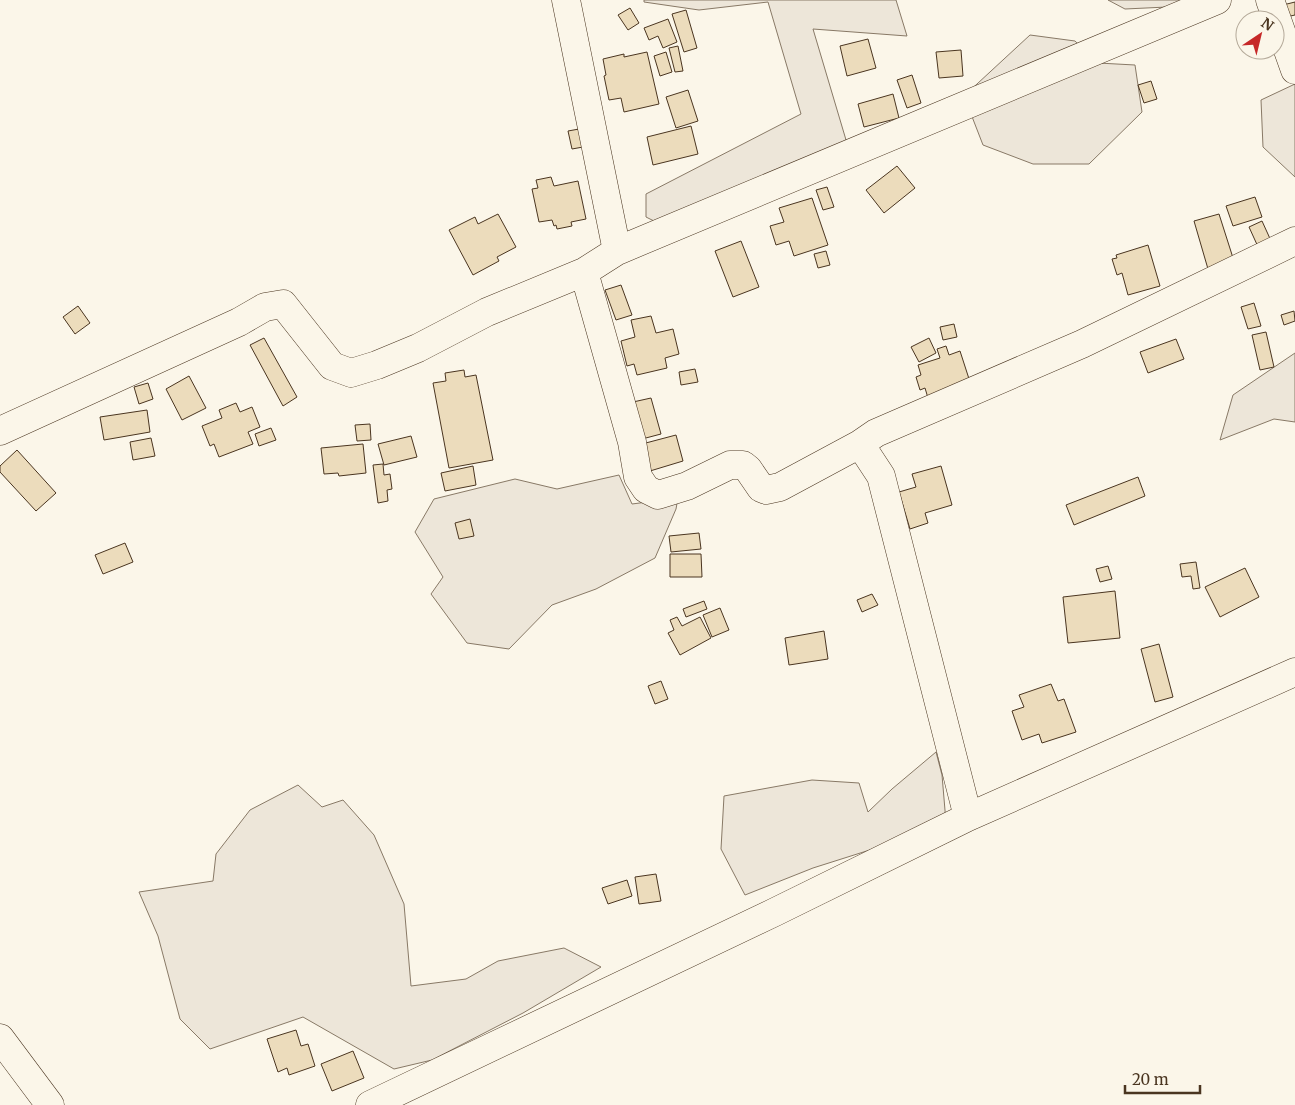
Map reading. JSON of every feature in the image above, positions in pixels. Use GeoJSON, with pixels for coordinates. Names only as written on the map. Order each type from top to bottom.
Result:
{"type":"FeatureCollection","features":[{"type":"Feature","properties":{"kind":"street"},"geometry":{"type":"LineString","coordinates":[[566,0],[617,251]]}},
{"type":"Feature","properties":{"kind":"street"},"geometry":{"type":"LineString","coordinates":[[0,431],[239,322],[265,307],[283,304],[332,366],[350,373],[377,365],[418,348],[487,312],[584,272],[617,251],[1217,0]]}},
{"type":"Feature","properties":{"kind":"street"},"geometry":{"type":"LineString","coordinates":[[1270,0],[1295,70]]}},
{"type":"Feature","properties":{"kind":"street"},"geometry":{"type":"LineString","coordinates":[[584,272],[632,442],[638,477],[646,490],[658,495],[687,486],[730,465],[743,465],[761,488],[766,490],[780,487],[860,444],[876,433],[1082,344],[1295,241]]}},
{"type":"Feature","properties":{"kind":"street"},"geometry":{"type":"LineString","coordinates":[[860,444],[881,476],[968,817]]}},
{"type":"Feature","properties":{"kind":"street"},"geometry":{"type":"LineString","coordinates":[[370,1105],[766,916],[968,817],[1295,672]]}},
{"type":"Feature","properties":{"kind":"street"},"geometry":{"type":"LineString","coordinates":[[0,1038],[50,1105]]}},
{"type":"Feature","properties":{"kind":"shaded area"},"geometry":{"type":"Polygon","coordinates":[[[644,0],[896,0],[907,36],[813,29],[849,150],[674,231],[646,217],[646,194],[801,114],[768,2],[699,10],[644,2],[644,0]]]}},
{"type":"Feature","properties":{"kind":"shaded area"},"geometry":{"type":"Polygon","coordinates":[[[1108,0],[1188,0],[1167,7],[1125,9],[1108,0]]]}},
{"type":"Feature","properties":{"kind":"shaded area"},"geometry":{"type":"Polygon","coordinates":[[[1030,35],[1075,41],[1098,63],[1135,65],[1142,112],[1089,164],[1033,164],[983,145],[964,96],[1030,35]]]}},
{"type":"Feature","properties":{"kind":"shaded area"},"geometry":{"type":"Polygon","coordinates":[[[1295,84],[1295,177],[1263,147],[1261,100],[1295,84]]]}},
{"type":"Feature","properties":{"kind":"shaded area"},"geometry":{"type":"Polygon","coordinates":[[[1295,353],[1295,422],[1274,419],[1220,440],[1233,395],[1295,353]]]}},
{"type":"Feature","properties":{"kind":"shaded area"},"geometry":{"type":"Polygon","coordinates":[[[619,475],[632,504],[678,498],[676,509],[655,558],[596,589],[552,605],[509,649],[467,643],[431,594],[443,577],[415,532],[434,499],[515,479],[557,489],[619,475]]]}},
{"type":"Feature","properties":{"kind":"shaded area"},"geometry":{"type":"Polygon","coordinates":[[[936,752],[942,775],[946,822],[895,842],[813,868],[745,895],[721,849],[724,796],[812,780],[859,783],[868,812],[936,752]]]}},
{"type":"Feature","properties":{"kind":"shaded area"},"geometry":{"type":"Polygon","coordinates":[[[298,785],[322,807],[343,800],[374,835],[404,904],[411,986],[466,979],[498,961],[564,948],[601,967],[523,1013],[432,1060],[394,1069],[303,1017],[210,1049],[180,1019],[158,936],[139,892],[213,881],[216,854],[250,810],[298,785]]]}},
{"type":"Feature","properties":{"kind":"building"},"geometry":{"type":"Polygon","coordinates":[[[1295,2],[1295,15],[1286,17],[1283,5],[1295,2]]]}},
{"type":"Feature","properties":{"kind":"building"},"geometry":{"type":"Polygon","coordinates":[[[630,8],[639,23],[628,30],[618,15],[630,8]]]}},
{"type":"Feature","properties":{"kind":"building"},"geometry":{"type":"Polygon","coordinates":[[[686,10],[697,48],[684,52],[672,14],[686,10]]]}},
{"type":"Feature","properties":{"kind":"building"},"geometry":{"type":"Polygon","coordinates":[[[668,19],[677,42],[663,48],[658,36],[649,40],[644,28],[668,19]]]}},
{"type":"Feature","properties":{"kind":"building"},"geometry":{"type":"Polygon","coordinates":[[[868,39],[876,68],[847,76],[840,46],[868,39]]]}},
{"type":"Feature","properties":{"kind":"building"},"geometry":{"type":"Polygon","coordinates":[[[678,46],[683,71],[675,72],[669,48],[678,46]]]}},
{"type":"Feature","properties":{"kind":"building"},"geometry":{"type":"Polygon","coordinates":[[[961,50],[963,76],[939,78],[936,52],[961,50]]]}},
{"type":"Feature","properties":{"kind":"building"},"geometry":{"type":"Polygon","coordinates":[[[647,52],[659,104],[624,112],[621,98],[609,100],[603,59],[624,54],[624,57],[647,52]]]}},
{"type":"Feature","properties":{"kind":"building"},"geometry":{"type":"Polygon","coordinates":[[[666,52],[672,72],[660,76],[654,56],[666,52]]]}},
{"type":"Feature","properties":{"kind":"building"},"geometry":{"type":"Polygon","coordinates":[[[912,75],[921,103],[907,108],[897,80],[912,75]]]}},
{"type":"Feature","properties":{"kind":"building"},"geometry":{"type":"Polygon","coordinates":[[[1151,81],[1157,99],[1144,103],[1138,85],[1151,81]]]}},
{"type":"Feature","properties":{"kind":"building"},"geometry":{"type":"Polygon","coordinates":[[[688,90],[698,121],[676,128],[666,97],[688,90]]]}},
{"type":"Feature","properties":{"kind":"building"},"geometry":{"type":"Polygon","coordinates":[[[893,94],[899,118],[864,127],[858,104],[893,94]]]}},
{"type":"Feature","properties":{"kind":"building"},"geometry":{"type":"Polygon","coordinates":[[[691,126],[698,154],[653,165],[647,137],[691,126]]]}},
{"type":"Feature","properties":{"kind":"building"},"geometry":{"type":"Polygon","coordinates":[[[579,129],[583,147],[572,149],[568,131],[579,129]]]}},
{"type":"Feature","properties":{"kind":"building"},"geometry":{"type":"Polygon","coordinates":[[[897,166],[915,188],[884,213],[866,190],[897,166]]]}},
{"type":"Feature","properties":{"kind":"building"},"geometry":{"type":"Polygon","coordinates":[[[551,177],[554,186],[578,181],[586,219],[571,222],[572,226],[557,229],[552,220],[539,222],[532,189],[538,188],[536,180],[551,177]]]}},
{"type":"Feature","properties":{"kind":"building"},"geometry":{"type":"Polygon","coordinates":[[[827,187],[834,207],[823,210],[816,190],[827,187]]]}},
{"type":"Feature","properties":{"kind":"building"},"geometry":{"type":"Polygon","coordinates":[[[1255,197],[1262,217],[1233,226],[1226,206],[1255,197]]]}},
{"type":"Feature","properties":{"kind":"building"},"geometry":{"type":"Polygon","coordinates":[[[812,198],[828,245],[794,256],[789,241],[776,245],[770,226],[784,222],[779,208],[812,198]]]}},
{"type":"Feature","properties":{"kind":"building"},"geometry":{"type":"Polygon","coordinates":[[[498,214],[516,247],[497,257],[499,261],[473,275],[449,230],[475,217],[478,224],[498,214]]]}},
{"type":"Feature","properties":{"kind":"building"},"geometry":{"type":"Polygon","coordinates":[[[1219,214],[1234,261],[1208,269],[1194,221],[1219,214]]]}},
{"type":"Feature","properties":{"kind":"building"},"geometry":{"type":"Polygon","coordinates":[[[1262,221],[1272,243],[1259,249],[1249,227],[1262,221]]]}},
{"type":"Feature","properties":{"kind":"building"},"geometry":{"type":"Polygon","coordinates":[[[741,241],[759,287],[733,297],[715,251],[741,241]]]}},
{"type":"Feature","properties":{"kind":"building"},"geometry":{"type":"Polygon","coordinates":[[[1148,245],[1160,286],[1128,295],[1122,273],[1117,275],[1112,259],[1117,258],[1116,255],[1148,245]]]}},
{"type":"Feature","properties":{"kind":"building"},"geometry":{"type":"Polygon","coordinates":[[[826,251],[830,265],[818,268],[814,254],[826,251]]]}},
{"type":"Feature","properties":{"kind":"building"},"geometry":{"type":"Polygon","coordinates":[[[621,285],[632,315],[616,320],[605,290],[621,285]]]}},
{"type":"Feature","properties":{"kind":"building"},"geometry":{"type":"Polygon","coordinates":[[[1254,303],[1261,326],[1248,329],[1241,307],[1254,303]]]}},
{"type":"Feature","properties":{"kind":"building"},"geometry":{"type":"Polygon","coordinates":[[[78,306],[90,323],[75,334],[63,317],[78,306]]]}},
{"type":"Feature","properties":{"kind":"building"},"geometry":{"type":"Polygon","coordinates":[[[1294,311],[1295,321],[1284,325],[1281,315],[1294,311]]]}},
{"type":"Feature","properties":{"kind":"building"},"geometry":{"type":"Polygon","coordinates":[[[651,316],[656,333],[673,329],[679,354],[665,358],[667,368],[637,375],[634,364],[627,366],[621,341],[635,337],[631,320],[651,316]]]}},
{"type":"Feature","properties":{"kind":"building"},"geometry":{"type":"Polygon","coordinates":[[[954,324],[957,337],[943,340],[940,327],[954,324]]]}},
{"type":"Feature","properties":{"kind":"building"},"geometry":{"type":"Polygon","coordinates":[[[1266,332],[1274,367],[1260,370],[1252,335],[1266,332]]]}},
{"type":"Feature","properties":{"kind":"building"},"geometry":{"type":"Polygon","coordinates":[[[264,338],[297,397],[283,406],[250,345],[264,338]]]}},
{"type":"Feature","properties":{"kind":"building"},"geometry":{"type":"Polygon","coordinates":[[[929,338],[936,353],[919,362],[911,347],[929,338]]]}},
{"type":"Feature","properties":{"kind":"building"},"geometry":{"type":"Polygon","coordinates":[[[1176,339],[1184,359],[1148,373],[1140,352],[1176,339]]]}},
{"type":"Feature","properties":{"kind":"building"},"geometry":{"type":"Polygon","coordinates":[[[946,346],[949,355],[960,351],[971,385],[928,398],[925,388],[920,390],[916,377],[921,375],[918,365],[940,358],[937,349],[946,346]]]}},
{"type":"Feature","properties":{"kind":"building"},"geometry":{"type":"Polygon","coordinates":[[[695,369],[698,382],[681,385],[679,372],[695,369]]]}},
{"type":"Feature","properties":{"kind":"building"},"geometry":{"type":"Polygon","coordinates":[[[464,370],[465,377],[476,375],[493,460],[449,468],[433,383],[446,381],[445,373],[464,370]]]}},
{"type":"Feature","properties":{"kind":"building"},"geometry":{"type":"Polygon","coordinates":[[[189,376],[206,408],[182,420],[166,389],[189,376]]]}},
{"type":"Feature","properties":{"kind":"building"},"geometry":{"type":"Polygon","coordinates":[[[148,383],[153,399],[139,404],[134,387],[148,383]]]}},
{"type":"Feature","properties":{"kind":"building"},"geometry":{"type":"Polygon","coordinates":[[[651,398],[661,434],[642,439],[633,402],[651,398]]]}},
{"type":"Feature","properties":{"kind":"building"},"geometry":{"type":"Polygon","coordinates":[[[236,403],[240,412],[252,407],[260,427],[248,432],[253,444],[219,457],[214,444],[210,446],[202,426],[222,418],[219,410],[236,403]]]}},
{"type":"Feature","properties":{"kind":"building"},"geometry":{"type":"Polygon","coordinates":[[[147,410],[150,432],[104,440],[100,417],[147,410]]]}},
{"type":"Feature","properties":{"kind":"building"},"geometry":{"type":"Polygon","coordinates":[[[370,424],[371,440],[357,441],[355,425],[370,424]]]}},
{"type":"Feature","properties":{"kind":"building"},"geometry":{"type":"Polygon","coordinates":[[[271,428],[276,440],[259,446],[255,434],[271,428]]]}},
{"type":"Feature","properties":{"kind":"building"},"geometry":{"type":"Polygon","coordinates":[[[676,435],[683,461],[650,471],[642,444],[676,435]]]}},
{"type":"Feature","properties":{"kind":"building"},"geometry":{"type":"Polygon","coordinates":[[[411,436],[417,457],[384,465],[378,444],[411,436]]]}},
{"type":"Feature","properties":{"kind":"building"},"geometry":{"type":"Polygon","coordinates":[[[151,438],[155,456],[133,460],[130,442],[151,438]]]}},
{"type":"Feature","properties":{"kind":"building"},"geometry":{"type":"Polygon","coordinates":[[[363,444],[366,473],[339,476],[338,473],[324,474],[321,448],[363,444]]]}},
{"type":"Feature","properties":{"kind":"building"},"geometry":{"type":"Polygon","coordinates":[[[17,450],[56,493],[36,511],[0,472],[0,466],[17,450]]]}},
{"type":"Feature","properties":{"kind":"building"},"geometry":{"type":"Polygon","coordinates":[[[383,464],[384,475],[390,474],[392,489],[387,490],[388,501],[378,503],[373,465],[383,464]]]}},
{"type":"Feature","properties":{"kind":"building"},"geometry":{"type":"Polygon","coordinates":[[[473,466],[476,485],[445,491],[441,473],[473,466]]]}},
{"type":"Feature","properties":{"kind":"building"},"geometry":{"type":"Polygon","coordinates":[[[941,466],[952,505],[925,513],[928,523],[910,529],[899,492],[916,487],[912,474],[941,466]]]}},
{"type":"Feature","properties":{"kind":"building"},"geometry":{"type":"Polygon","coordinates":[[[1138,477],[1145,496],[1074,525],[1066,505],[1138,477]]]}},
{"type":"Feature","properties":{"kind":"building"},"geometry":{"type":"Polygon","coordinates":[[[470,519],[474,536],[459,539],[455,523],[470,519]]]}},
{"type":"Feature","properties":{"kind":"building"},"geometry":{"type":"Polygon","coordinates":[[[699,533],[701,549],[671,552],[669,536],[699,533]]]}},
{"type":"Feature","properties":{"kind":"building"},"geometry":{"type":"Polygon","coordinates":[[[125,543],[133,562],[103,574],[95,555],[125,543]]]}},
{"type":"Feature","properties":{"kind":"building"},"geometry":{"type":"Polygon","coordinates":[[[670,554],[701,554],[702,577],[670,577],[670,554]]]}},
{"type":"Feature","properties":{"kind":"building"},"geometry":{"type":"Polygon","coordinates":[[[1196,562],[1200,588],[1193,589],[1191,576],[1182,577],[1180,564],[1196,562]]]}},
{"type":"Feature","properties":{"kind":"building"},"geometry":{"type":"Polygon","coordinates":[[[1108,566],[1112,579],[1100,582],[1096,569],[1108,566]]]}},
{"type":"Feature","properties":{"kind":"building"},"geometry":{"type":"Polygon","coordinates":[[[1245,568],[1259,597],[1220,617],[1205,587],[1245,568]]]}},
{"type":"Feature","properties":{"kind":"building"},"geometry":{"type":"Polygon","coordinates":[[[1115,591],[1120,638],[1068,643],[1063,597],[1115,591]]]}},
{"type":"Feature","properties":{"kind":"building"},"geometry":{"type":"Polygon","coordinates":[[[872,594],[878,605],[862,612],[857,600],[872,594]]]}},
{"type":"Feature","properties":{"kind":"building"},"geometry":{"type":"Polygon","coordinates":[[[704,601],[707,609],[686,617],[683,609],[704,601]]]}},
{"type":"Feature","properties":{"kind":"building"},"geometry":{"type":"Polygon","coordinates":[[[720,608],[729,630],[712,637],[703,615],[720,608]]]}},
{"type":"Feature","properties":{"kind":"building"},"geometry":{"type":"Polygon","coordinates":[[[677,617],[682,626],[700,617],[711,638],[680,655],[668,633],[674,630],[670,620],[677,617]]]}},
{"type":"Feature","properties":{"kind":"building"},"geometry":{"type":"Polygon","coordinates":[[[824,631],[828,659],[789,665],[785,638],[824,631]]]}},
{"type":"Feature","properties":{"kind":"building"},"geometry":{"type":"Polygon","coordinates":[[[1159,644],[1173,697],[1155,702],[1141,649],[1159,644]]]}},
{"type":"Feature","properties":{"kind":"building"},"geometry":{"type":"Polygon","coordinates":[[[661,681],[668,699],[655,704],[648,686],[661,681]]]}},
{"type":"Feature","properties":{"kind":"building"},"geometry":{"type":"Polygon","coordinates":[[[1051,684],[1058,701],[1064,699],[1076,732],[1042,743],[1039,734],[1022,740],[1012,711],[1024,707],[1019,695],[1051,684]]]}},
{"type":"Feature","properties":{"kind":"building"},"geometry":{"type":"Polygon","coordinates":[[[656,874],[661,901],[639,904],[635,877],[656,874]]]}},
{"type":"Feature","properties":{"kind":"building"},"geometry":{"type":"Polygon","coordinates":[[[627,880],[632,896],[608,904],[602,888],[627,880]]]}},
{"type":"Feature","properties":{"kind":"building"},"geometry":{"type":"Polygon","coordinates":[[[296,1030],[301,1046],[308,1044],[315,1066],[289,1075],[287,1068],[278,1072],[267,1039],[296,1030]]]}},
{"type":"Feature","properties":{"kind":"building"},"geometry":{"type":"Polygon","coordinates":[[[353,1051],[364,1078],[332,1091],[321,1064],[353,1051]]]}}]}
